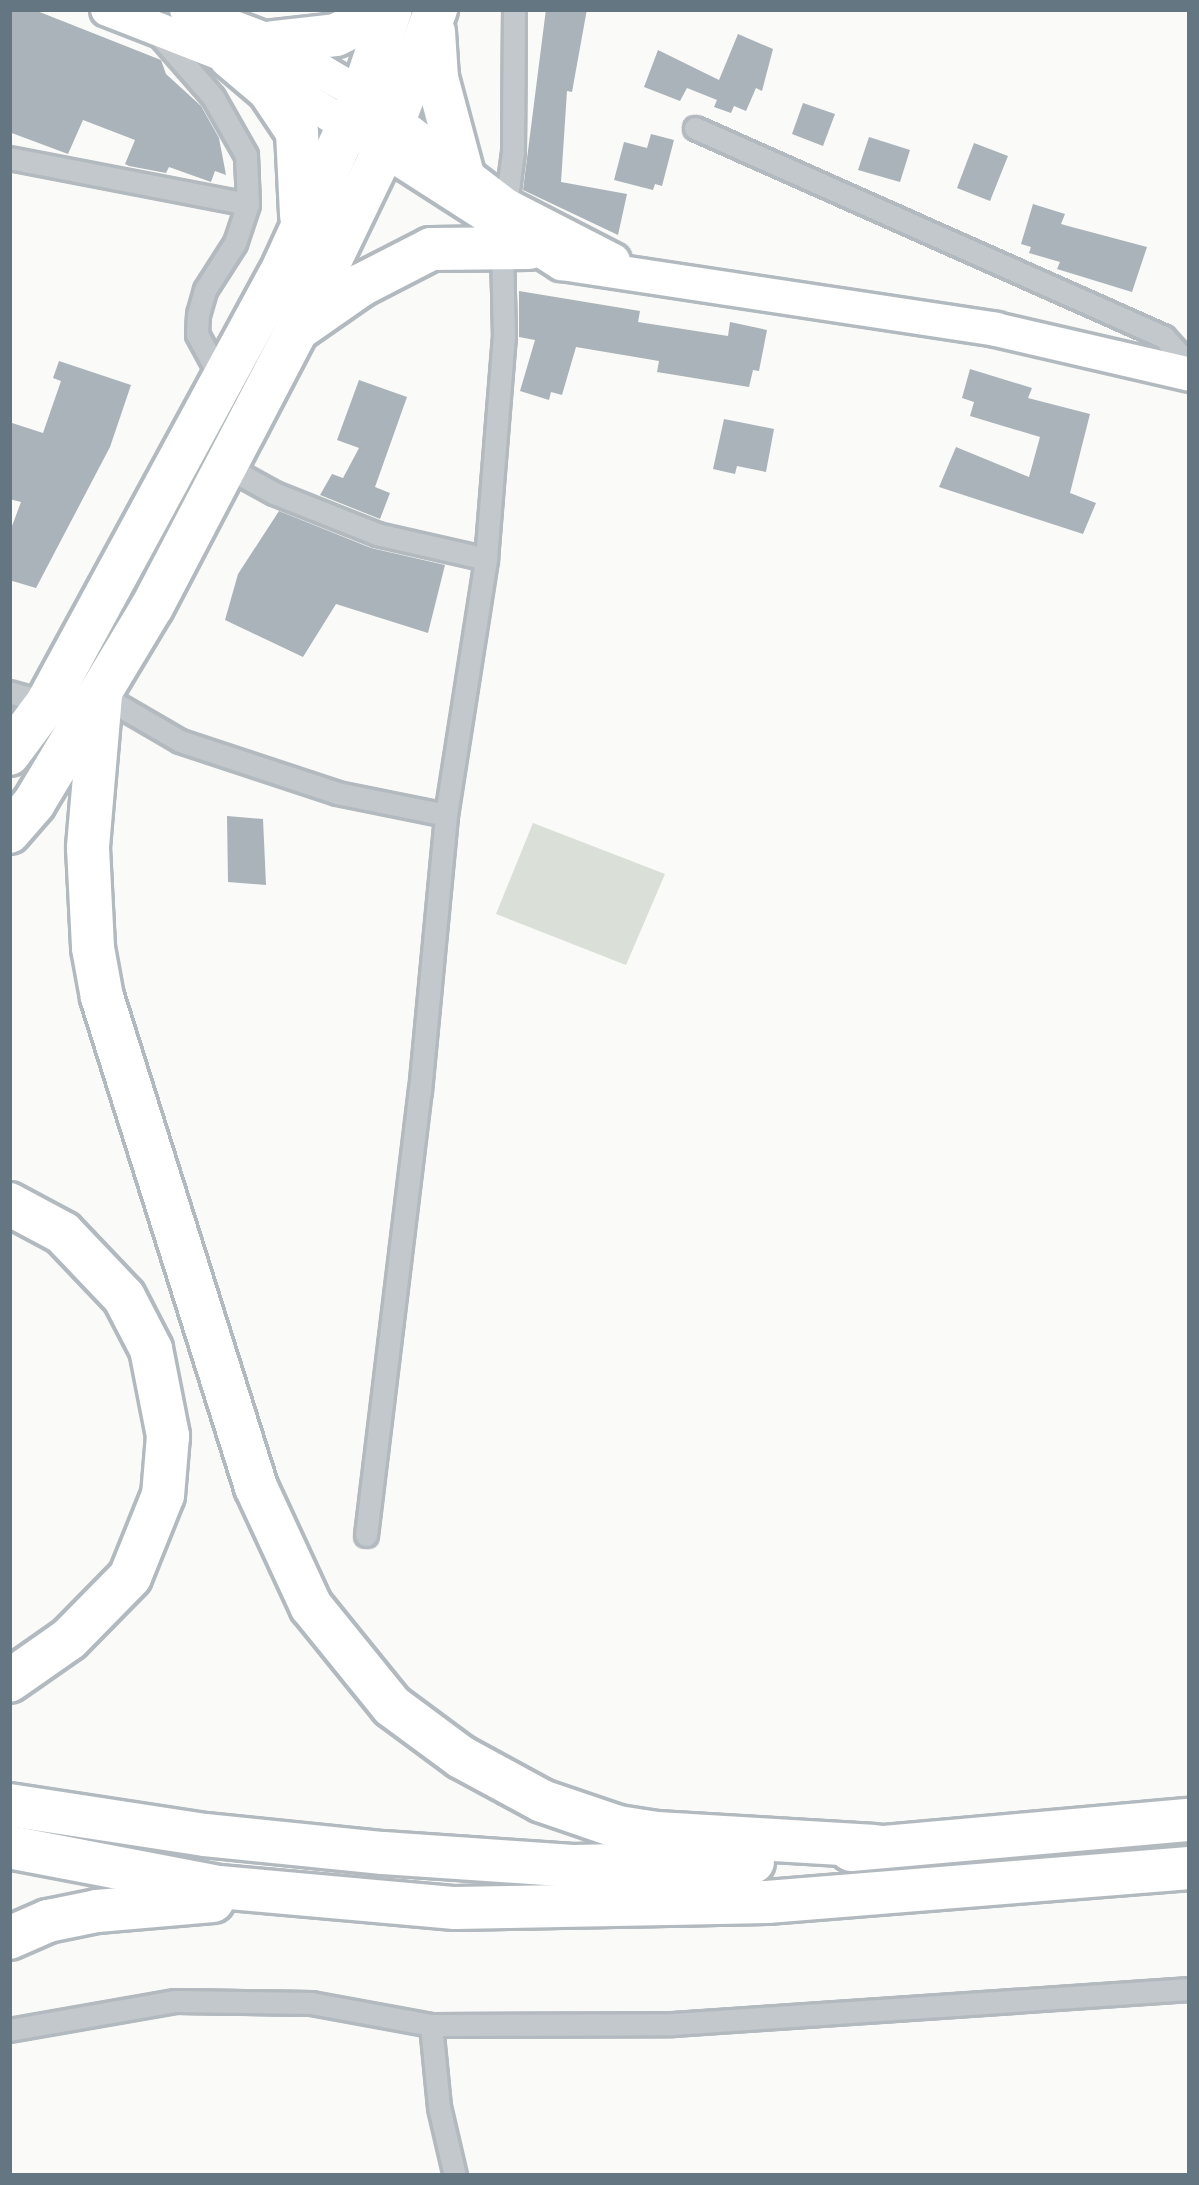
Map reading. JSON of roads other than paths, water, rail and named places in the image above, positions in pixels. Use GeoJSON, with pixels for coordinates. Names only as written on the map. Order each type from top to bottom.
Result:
{"type":"FeatureCollection","features":[{"type":"Feature","properties":{"kind":"highway"},"geometry":{"type":"LineString","coordinates":[[273,42],[336,35],[389,9]]}},
{"type":"Feature","properties":{"kind":"highway"},"geometry":{"type":"LineString","coordinates":[[9,832],[34,803],[101,695],[297,330],[372,123],[389,9]]}},
{"type":"Feature","properties":{"kind":"highway"},"geometry":{"type":"LineString","coordinates":[[9,754],[28,698],[223,383],[301,229],[372,123],[434,14]]}},
{"type":"Feature","properties":{"kind":"highway"},"geometry":{"type":"LineString","coordinates":[[434,14],[437,78],[462,171]]}},
{"type":"Feature","properties":{"kind":"highway"},"geometry":{"type":"LineString","coordinates":[[230,57],[269,90],[297,132],[301,229]]}},
{"type":"Feature","properties":{"kind":"highway"},"geometry":{"type":"LineString","coordinates":[[297,330],[418,254],[446,246],[516,249]]}},
{"type":"Feature","properties":{"kind":"highway"},"geometry":{"type":"LineString","coordinates":[[101,695],[89,799],[88,898],[102,997],[256,1487],[310,1606],[392,1706],[461,1757],[542,1801],[618,1827],[657,1833],[874,1846]]}},
{"type":"Feature","properties":{"kind":"highway"},"geometry":{"type":"LineString","coordinates":[[9,1204],[63,1233],[124,1297],[152,1349],[168,1436],[159,1509],[130,1577],[70,1640],[9,1681]]}},
{"type":"Feature","properties":{"kind":"highway"},"geometry":{"type":"LineString","coordinates":[[9,1805],[288,1844],[573,1866],[694,1866],[1190,1820]]}},
{"type":"Feature","properties":{"kind":"highway"},"geometry":{"type":"LineString","coordinates":[[9,1847],[285,1895],[455,1908],[663,1907],[1190,1868]]}},
{"type":"Feature","properties":{"kind":"highway"},"geometry":{"type":"LineString","coordinates":[[9,1938],[48,1921],[97,1911],[285,1895]]}},
{"type":"Feature","properties":{"kind":"main road"},"geometry":{"type":"LineString","coordinates":[[107,9],[230,57],[372,123],[462,171],[506,206],[647,276]]}},
{"type":"Feature","properties":{"kind":"main road"},"geometry":{"type":"LineString","coordinates":[[186,9],[273,42],[516,249],[596,272],[995,329],[1190,370]]}},
{"type":"Feature","properties":{"kind":"street"},"geometry":{"type":"LineString","coordinates":[[506,206],[512,152],[514,9]]}},
{"type":"Feature","properties":{"kind":"street"},"geometry":{"type":"LineString","coordinates":[[151,25],[237,132],[246,154],[248,204],[235,243],[205,290],[198,314],[197,334],[223,383]]}},
{"type":"Feature","properties":{"kind":"street"},"geometry":{"type":"LineString","coordinates":[[695,128],[1130,321],[1164,338],[1190,370]]}},
{"type":"Feature","properties":{"kind":"street"},"geometry":{"type":"LineString","coordinates":[[9,158],[248,204]]}},
{"type":"Feature","properties":{"kind":"street"},"geometry":{"type":"LineString","coordinates":[[366,1535],[420,1091],[446,815],[485,559],[516,249]]}},
{"type":"Feature","properties":{"kind":"street"},"geometry":{"type":"LineString","coordinates":[[225,466],[360,528],[485,559]]}},
{"type":"Feature","properties":{"kind":"street"},"geometry":{"type":"LineString","coordinates":[[101,695],[180,741],[337,794],[446,815]]}},
{"type":"Feature","properties":{"kind":"street"},"geometry":{"type":"LineString","coordinates":[[9,2030],[176,2001],[310,2003],[431,2025],[673,2024],[1190,1989]]}},
{"type":"Feature","properties":{"kind":"street"},"geometry":{"type":"LineString","coordinates":[[431,2025],[439,2107],[454,2176]]}}]}
